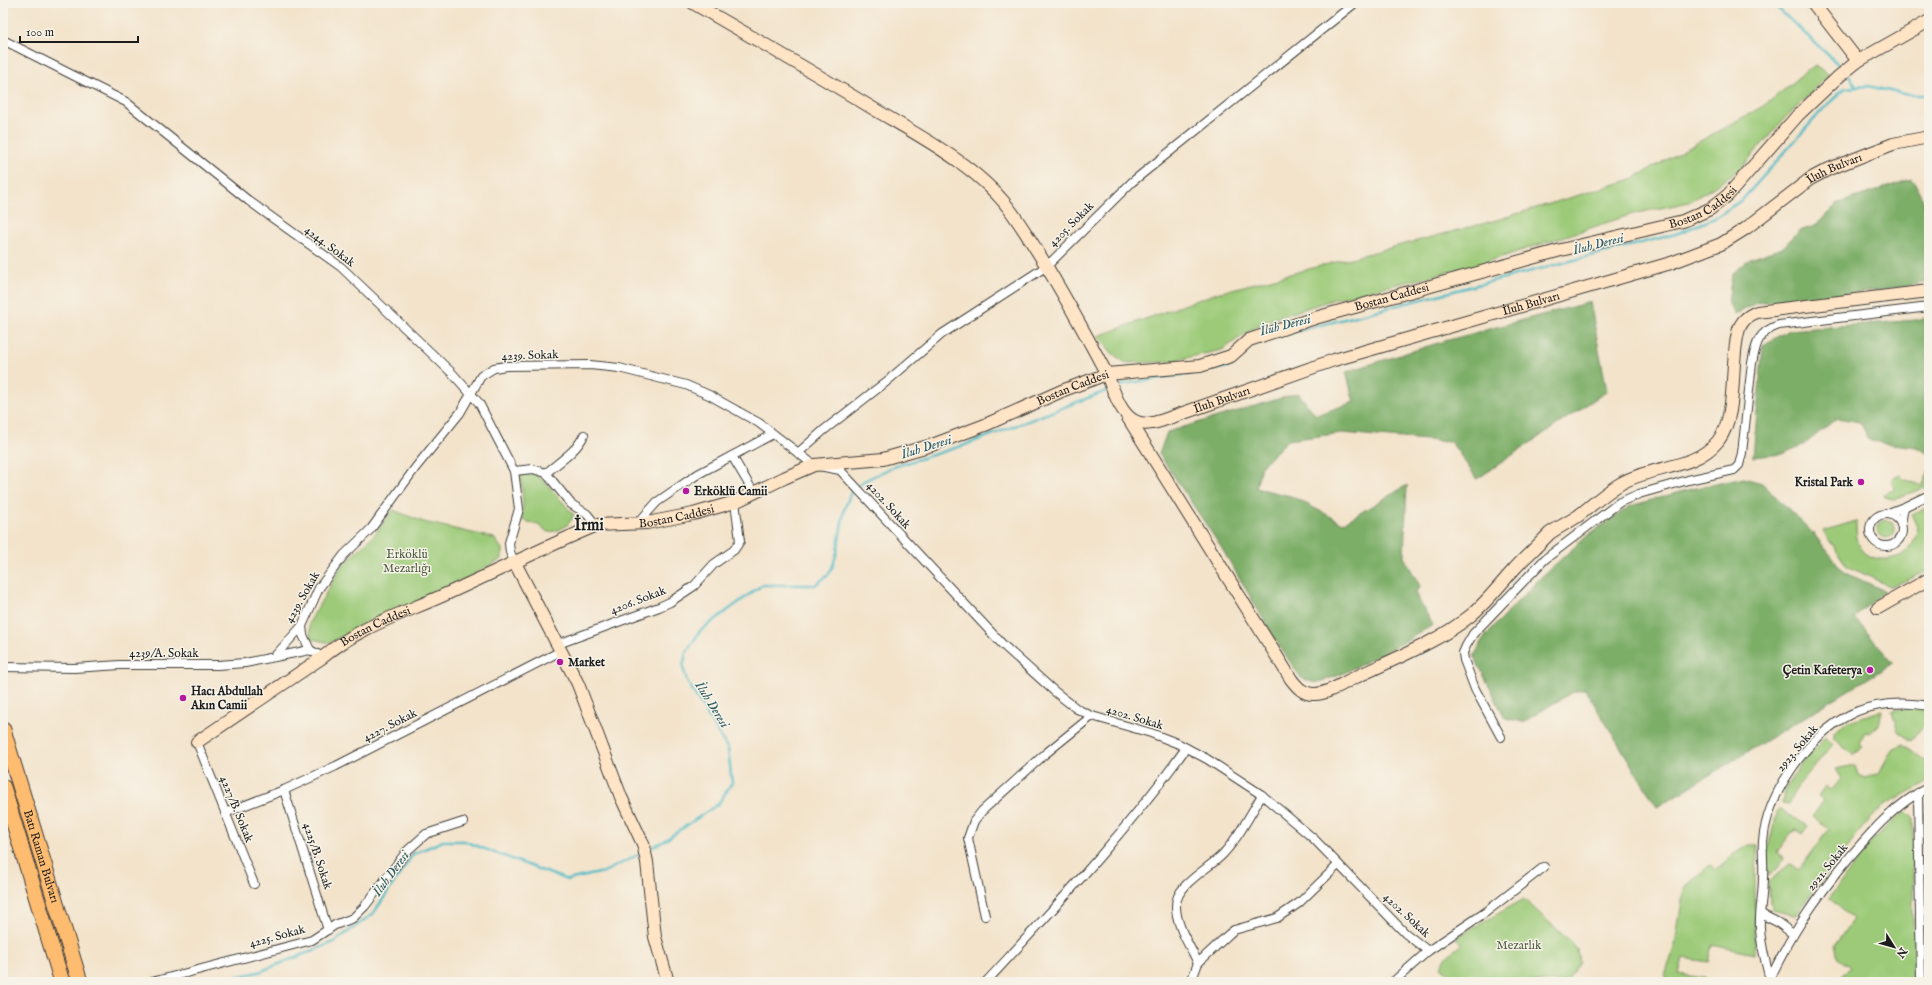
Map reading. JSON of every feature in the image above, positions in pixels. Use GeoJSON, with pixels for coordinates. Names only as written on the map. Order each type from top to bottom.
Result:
{"type":"FeatureCollection","features":[{"type":"Feature","properties":{"kind":"highway","name":"Batı Raman Bulvarı"},"geometry":{"type":"LineString","coordinates":[[3,730],[80,982]]}},
{"type":"Feature","properties":{"kind":"highway","name":"Batı Raman Bulvarı"},"geometry":{"type":"LineString","coordinates":[[3,787],[62,982]]}},
{"type":"Feature","properties":{"kind":"street"},"geometry":{"type":"LineString","coordinates":[[693,3],[924,139],[984,182],[1011,212],[1047,266],[1108,377],[1124,411],[1291,679],[1298,688],[1304,692],[1315,694],[1326,691],[1384,664],[1460,623],[1471,614],[1551,533],[1573,519],[1619,484],[1632,478],[1687,461],[1702,455],[1712,448],[1722,436],[1727,421],[1739,329],[1747,317],[1757,312],[1790,307],[1929,291]]}},
{"type":"Feature","properties":{"kind":"street","name":"4205. Sokak"},"geometry":{"type":"LineString","coordinates":[[798,453],[824,430],[886,382],[942,334],[1047,266],[1132,182],[1355,3]]}},
{"type":"Feature","properties":{"kind":"street"},"geometry":{"type":"LineString","coordinates":[[1813,3],[1858,61]]}},
{"type":"Feature","properties":{"kind":"street","name":"Bostan Caddesi"},"geometry":{"type":"LineString","coordinates":[[197,742],[323,657],[339,644],[364,629],[596,526],[668,519],[735,502],[814,465],[883,459],[932,445],[985,425],[1064,390],[1108,377],[1200,366],[1231,356],[1250,340],[1315,318],[1561,250],[1683,221],[1710,209],[1728,195],[1798,115],[1837,78],[1858,61],[1929,21]]}},
{"type":"Feature","properties":{"kind":"street","name":"4244. Sokak"},"geometry":{"type":"LineString","coordinates":[[3,40],[126,102],[249,201],[341,267],[412,333],[479,403],[514,471],[519,509],[509,543],[510,552],[515,563]]}},
{"type":"Feature","properties":{"kind":"street","name":"İluh Bulvarı"},"geometry":{"type":"LineString","coordinates":[[1124,411],[1135,422],[1144,424],[1155,422],[1334,360],[1671,263],[1727,240],[1751,225],[1810,179],[1829,169],[1893,144],[1929,137]]}},
{"type":"Feature","properties":{"kind":"street"},"geometry":{"type":"LineString","coordinates":[[1501,737],[1468,673],[1463,653],[1466,646],[1486,620],[1536,567],[1557,549],[1620,502],[1639,494],[1688,480],[1734,470],[1739,465],[1742,453],[1754,350],[1762,334],[1770,328],[1779,325],[1929,308]]}},
{"type":"Feature","properties":{"kind":"street","name":"4239. Sokak"},"geometry":{"type":"LineString","coordinates":[[274,657],[302,626],[319,588],[344,555],[371,529],[416,467],[460,413],[481,376],[494,368],[590,365],[619,368],[686,384],[709,394],[746,416],[814,465],[840,470],[853,484]]}},
{"type":"Feature","properties":{"kind":"street"},"geometry":{"type":"LineString","coordinates":[[638,523],[657,502],[698,474],[773,434]]}},
{"type":"Feature","properties":{"kind":"street"},"geometry":{"type":"LineString","coordinates":[[546,473],[572,451],[581,442],[584,435]]}},
{"type":"Feature","properties":{"kind":"street"},"geometry":{"type":"LineString","coordinates":[[732,456],[754,493]]}},
{"type":"Feature","properties":{"kind":"street"},"geometry":{"type":"LineString","coordinates":[[514,471],[533,469],[546,473],[571,504],[587,514],[596,526]]}},
{"type":"Feature","properties":{"kind":"street","name":"4202. Sokak"},"geometry":{"type":"LineString","coordinates":[[853,484],[1003,645],[1054,692],[1077,709],[1092,716],[1151,733],[1186,748],[1207,759],[1262,795],[1314,839],[1405,933],[1428,951]]}},
{"type":"Feature","properties":{"kind":"street"},"geometry":{"type":"LineString","coordinates":[[1904,507],[1901,524],[1902,534],[1897,542],[1888,546],[1878,544],[1871,536],[1870,531],[1874,520],[1883,514],[1904,507],[1929,495]]}},
{"type":"Feature","properties":{"kind":"street","name":"4206. Sokak"},"geometry":{"type":"LineString","coordinates":[[560,647],[670,602],[694,586],[714,564],[734,550],[740,541],[735,502]]}},
{"type":"Feature","properties":{"kind":"street"},"geometry":{"type":"LineString","coordinates":[[1883,514],[1894,516],[1901,524]]}},
{"type":"Feature","properties":{"kind":"street"},"geometry":{"type":"LineString","coordinates":[[515,563],[578,684],[621,798],[643,844],[647,862],[655,937],[668,982]]}},
{"type":"Feature","properties":{"kind":"street"},"geometry":{"type":"LineString","coordinates":[[1878,608],[1929,579]]}},
{"type":"Feature","properties":{"kind":"street"},"geometry":{"type":"LineString","coordinates":[[302,626],[303,635],[310,650],[323,657]]}},
{"type":"Feature","properties":{"kind":"street","name":"4227. Sokak"},"geometry":{"type":"LineString","coordinates":[[225,813],[284,790],[343,762],[560,647]]}},
{"type":"Feature","properties":{"kind":"street","name":"4239/A. Sokak"},"geometry":{"type":"LineString","coordinates":[[3,667],[74,668],[120,665],[218,665],[245,663],[310,650]]}},
{"type":"Feature","properties":{"kind":"street","name":"2923. Sokak"},"geometry":{"type":"LineString","coordinates":[[1769,981],[1760,930],[1764,877],[1763,841],[1767,823],[1781,786],[1796,764],[1812,745],[1831,726],[1850,714],[1878,706],[1918,704],[1929,706]]}},
{"type":"Feature","properties":{"kind":"street"},"geometry":{"type":"LineString","coordinates":[[985,916],[968,838],[974,821],[982,811],[1045,754],[1092,716]]}},
{"type":"Feature","properties":{"kind":"street","name":"4227/B. Sokak"},"geometry":{"type":"LineString","coordinates":[[197,742],[254,884]]}},
{"type":"Feature","properties":{"kind":"street"},"geometry":{"type":"LineString","coordinates":[[986,982],[1076,885],[1154,792],[1186,748]]}},
{"type":"Feature","properties":{"kind":"street","name":"2921. Sokak"},"geometry":{"type":"LineString","coordinates":[[1769,981],[1793,934],[1808,910],[1868,836],[1886,816],[1929,787]]}},
{"type":"Feature","properties":{"kind":"street","name":"4225/B. Sokak"},"geometry":{"type":"LineString","coordinates":[[284,790],[328,930]]}},
{"type":"Feature","properties":{"kind":"street"},"geometry":{"type":"LineString","coordinates":[[1918,793],[1921,982]]}},
{"type":"Feature","properties":{"kind":"street"},"geometry":{"type":"LineString","coordinates":[[1198,963],[1177,919],[1176,905],[1178,895],[1188,883],[1224,853],[1240,832],[1262,795]]}},
{"type":"Feature","properties":{"kind":"street","name":"4225. Sokak"},"geometry":{"type":"LineString","coordinates":[[152,982],[312,940],[335,925],[354,918],[407,851],[426,834],[463,822]]}},
{"type":"Feature","properties":{"kind":"street"},"geometry":{"type":"LineString","coordinates":[[1191,982],[1198,963],[1234,930],[1277,918],[1290,910],[1338,865]]}},
{"type":"Feature","properties":{"kind":"street"},"geometry":{"type":"LineString","coordinates":[[1393,982],[1428,951],[1486,912],[1544,867]]}},
{"type":"Feature","properties":{"kind":"street"},"geometry":{"type":"LineString","coordinates":[[1761,914],[1793,934]]}},
{"type":"Feature","properties":{"kind":"green space"},"geometry":{"type":"Polygon","coordinates":[[[1815,65],[1829,75],[1785,118],[1743,166],[1719,184],[1689,202],[1633,214],[1477,265],[1335,299],[1263,322],[1222,350],[1167,362],[1125,363],[1112,353],[1098,336],[1217,293],[1493,221],[1632,179],[1765,105],[1815,65]]]}},
{"type":"Feature","properties":{"kind":"green space"},"geometry":{"type":"Polygon","coordinates":[[[1911,179],[1918,188],[1926,213],[1929,242],[1929,282],[1883,290],[1756,303],[1735,315],[1728,302],[1732,274],[1750,259],[1782,248],[1799,231],[1815,226],[1837,204],[1911,179]]]}},
{"type":"Feature","properties":{"kind":"green space"},"geometry":{"type":"Polygon","coordinates":[[[1590,302],[1607,391],[1477,479],[1451,442],[1342,433],[1288,440],[1261,466],[1256,488],[1291,496],[1343,523],[1407,485],[1404,557],[1420,586],[1415,593],[1433,625],[1392,649],[1340,675],[1315,683],[1301,678],[1280,647],[1221,547],[1159,454],[1167,432],[1298,393],[1316,415],[1354,402],[1346,372],[1441,342],[1590,302]]]}},
{"type":"Feature","properties":{"kind":"green space"},"geometry":{"type":"Polygon","coordinates":[[[1929,317],[1929,454],[1916,447],[1870,441],[1860,422],[1837,418],[1805,444],[1782,454],[1753,457],[1763,345],[1789,330],[1916,320],[1929,317]]]}},
{"type":"Feature","properties":{"kind":"green space"},"geometry":{"type":"Polygon","coordinates":[[[1929,471],[1929,486],[1894,499],[1884,497],[1883,494],[1894,490],[1892,479],[1900,475],[1904,479],[1922,486],[1929,471]]]}},
{"type":"Feature","properties":{"kind":"green space"},"geometry":{"type":"Polygon","coordinates":[[[525,472],[535,474],[547,484],[574,515],[567,525],[557,530],[548,532],[538,525],[522,520],[523,502],[521,476],[525,472]]]}},
{"type":"Feature","properties":{"kind":"green space"},"geometry":{"type":"Polygon","coordinates":[[[1744,478],[1762,483],[1813,533],[1844,572],[1885,591],[1854,617],[1893,663],[1657,807],[1585,689],[1571,693],[1523,722],[1505,718],[1474,656],[1486,635],[1540,578],[1588,535],[1630,506],[1687,490],[1744,478]]]}},
{"type":"Feature","properties":{"kind":"green space"},"geometry":{"type":"Polygon","coordinates":[[[1929,507],[1929,570],[1891,587],[1847,566],[1823,531],[1856,521],[1858,542],[1866,553],[1879,559],[1893,558],[1906,552],[1913,543],[1918,529],[1911,514],[1929,507]]]}},
{"type":"Feature","properties":{"kind":"green space","name":"Erköklü Mezarlığı"},"geometry":{"type":"Polygon","coordinates":[[[393,510],[424,522],[494,538],[502,549],[502,559],[417,604],[364,623],[331,643],[311,639],[309,623],[340,568],[375,534],[393,510]]]}},
{"type":"Feature","properties":{"kind":"green space"},"geometry":{"type":"Polygon","coordinates":[[[1886,520],[1892,523],[1895,529],[1892,535],[1886,538],[1880,535],[1877,529],[1880,523],[1886,520]]]}},
{"type":"Feature","properties":{"kind":"green space"},"geometry":{"type":"Polygon","coordinates":[[[1899,709],[1929,710],[1929,721],[1927,721],[1911,741],[1898,731],[1892,711],[1899,709]]]}},
{"type":"Feature","properties":{"kind":"green space"},"geometry":{"type":"Polygon","coordinates":[[[1882,710],[1879,725],[1870,733],[1865,732],[1859,743],[1862,746],[1853,755],[1834,739],[1834,732],[1844,723],[1882,710]]]}},
{"type":"Feature","properties":{"kind":"green space"},"geometry":{"type":"Polygon","coordinates":[[[1825,737],[1833,744],[1797,787],[1788,804],[1782,803],[1784,793],[1793,776],[1805,759],[1825,737]]]}},
{"type":"Feature","properties":{"kind":"green space"},"geometry":{"type":"Polygon","coordinates":[[[1904,744],[1925,761],[1929,760],[1929,781],[1884,805],[1863,827],[1795,915],[1771,910],[1768,881],[1790,864],[1799,870],[1829,829],[1812,817],[1824,800],[1818,796],[1825,786],[1830,790],[1841,779],[1835,769],[1855,765],[1858,775],[1865,778],[1879,773],[1892,749],[1904,744]]]}},
{"type":"Feature","properties":{"kind":"green space"},"geometry":{"type":"Polygon","coordinates":[[[1929,802],[1929,846],[1927,849],[1929,870],[1924,874],[1923,828],[1929,802]]]}},
{"type":"Feature","properties":{"kind":"green space"},"geometry":{"type":"Polygon","coordinates":[[[1778,810],[1781,810],[1808,826],[1802,834],[1796,830],[1792,832],[1777,852],[1783,859],[1782,861],[1774,871],[1767,875],[1767,851],[1778,810]]]}},
{"type":"Feature","properties":{"kind":"green space"},"geometry":{"type":"Polygon","coordinates":[[[1904,812],[1907,812],[1913,818],[1913,919],[1916,982],[1838,982],[1850,967],[1838,958],[1835,945],[1853,919],[1829,898],[1875,837],[1904,812]]]}},
{"type":"Feature","properties":{"kind":"green space"},"geometry":{"type":"Polygon","coordinates":[[[1748,845],[1758,845],[1755,870],[1755,954],[1712,945],[1708,962],[1683,958],[1679,974],[1709,979],[1708,982],[1672,982],[1665,976],[1675,944],[1684,888],[1710,865],[1715,871],[1731,856],[1748,845]]]}},
{"type":"Feature","properties":{"kind":"green space","name":"Mezarlık"},"geometry":{"type":"Polygon","coordinates":[[[1524,899],[1577,948],[1579,963],[1566,982],[1460,982],[1441,967],[1446,957],[1462,944],[1455,938],[1524,899]]]}},
{"type":"Feature","properties":{"kind":"waterway"},"geometry":{"type":"LineString","coordinates":[[1772,3],[1840,66]]}},
{"type":"Feature","properties":{"kind":"waterway"},"geometry":{"type":"LineString","coordinates":[[1849,75],[1856,87]]}},
{"type":"Feature","properties":{"kind":"waterway","name":"İluh Deresi"},"geometry":{"type":"LineString","coordinates":[[1282,335],[1676,234],[1715,218],[1743,199],[1824,108],[1845,88],[1868,86],[1908,95],[1929,95]]}},
{"type":"Feature","properties":{"kind":"waterway","name":"İluh Deresi"},"geometry":{"type":"LineString","coordinates":[[1202,371],[1232,366],[1238,357]]}},
{"type":"Feature","properties":{"kind":"waterway","name":"İluh Deresi"},"geometry":{"type":"LineString","coordinates":[[1116,388],[1125,384],[1197,372]]}},
{"type":"Feature","properties":{"kind":"waterway","name":"İluh Deresi"},"geometry":{"type":"LineString","coordinates":[[648,849],[661,843],[718,804],[732,783],[728,749],[687,681],[683,667],[686,653],[700,631],[762,585],[815,585],[827,576],[832,568],[837,552],[844,510],[851,492],[864,481],[890,468],[965,445],[1109,390]]}},
{"type":"Feature","properties":{"kind":"waterway","name":"İluh Deresi"},"geometry":{"type":"LineString","coordinates":[[212,982],[259,972],[334,942],[373,914],[413,854],[443,841],[464,841],[567,880],[604,872],[642,853]]}},
{"type":"Feature","properties":{"kind":"place","name":"Kristal Park"},"geometry":{"type":"Point","coordinates":[1861,482]}},
{"type":"Feature","properties":{"kind":"place","name":"Erköklü Camii"},"geometry":{"type":"Point","coordinates":[686,491]}},
{"type":"Feature","properties":{"kind":"place","name":"Market"},"geometry":{"type":"Point","coordinates":[560,662]}},
{"type":"Feature","properties":{"kind":"place","name":"Çetin Kafeterya"},"geometry":{"type":"Point","coordinates":[1870,670]}},
{"type":"Feature","properties":{"kind":"place","name":"Hacı Abdullah Akın Camii"},"geometry":{"type":"Point","coordinates":[183,698]}},
{"type":"Feature","properties":{"kind":"district","name":"İrmi"},"geometry":{"type":"Point","coordinates":[589,524]}}]}
